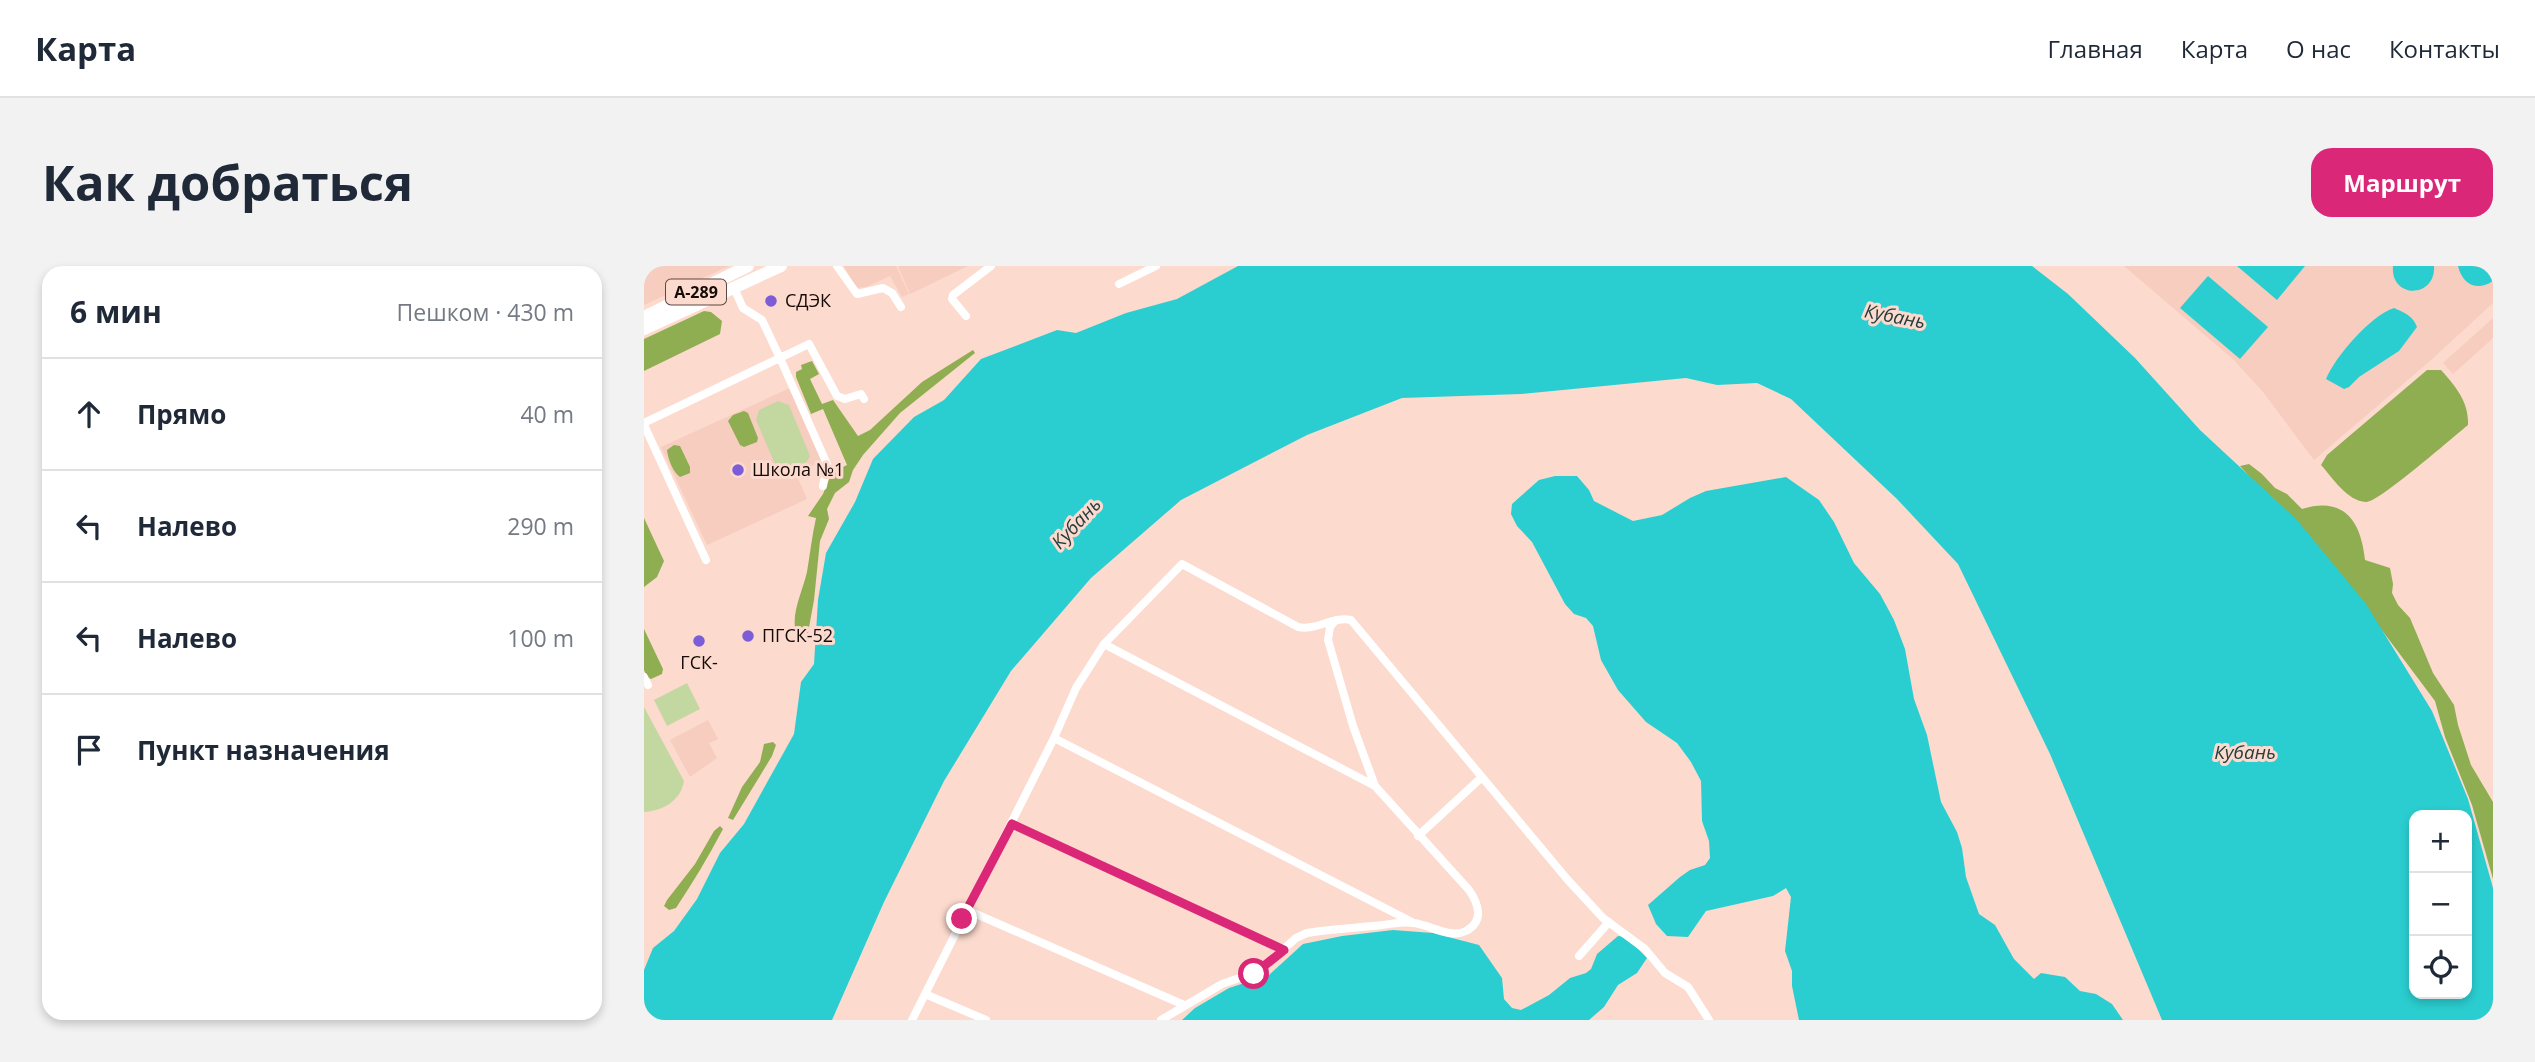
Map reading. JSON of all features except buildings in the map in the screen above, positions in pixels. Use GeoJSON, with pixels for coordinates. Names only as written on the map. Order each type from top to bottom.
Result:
{"type":"FeatureCollection","features":[{"type":"Feature","properties":{"kind":"highway","name":"А-289"},"geometry":{"type":"LineString","coordinates":[[644,317],[747,266]]}},
{"type":"Feature","properties":{"kind":"highway","name":"А-289"},"geometry":{"type":"LineString","coordinates":[[644,329],[781,266]]}},
{"type":"Feature","properties":{"kind":"street"},"geometry":{"type":"LineString","coordinates":[[747,266],[752,280]]}},
{"type":"Feature","properties":{"kind":"street"},"geometry":{"type":"LineString","coordinates":[[837,266],[854,293],[860,295],[883,288],[892,293],[901,307]]}},
{"type":"Feature","properties":{"kind":"street"},"geometry":{"type":"LineString","coordinates":[[966,316],[952,299],[953,295],[991,266]]}},
{"type":"Feature","properties":{"kind":"street"},"geometry":{"type":"LineString","coordinates":[[1119,284],[1156,266]]}},
{"type":"Feature","properties":{"kind":"street"},"geometry":{"type":"LineString","coordinates":[[734,288],[743,308],[762,320],[780,358],[827,464],[823,486]]}},
{"type":"Feature","properties":{"kind":"street"},"geometry":{"type":"LineString","coordinates":[[706,561],[644,424],[809,345],[837,396],[845,399],[862,394],[864,399]]}},
{"type":"Feature","properties":{"kind":"street"},"geometry":{"type":"LineString","coordinates":[[912,1020],[1012,824],[1076,688],[1104,645],[1182,564],[1298,626],[1352,620],[1567,879],[1609,922],[1645,949],[1665,972],[1688,987],[1709,1020]]}},
{"type":"Feature","properties":{"kind":"street"},"geometry":{"type":"LineString","coordinates":[[1054,738],[1412,922],[1448,933],[1461,932],[1477,921],[1479,911],[1475,899],[1375,786],[1353,726],[1328,640],[1330,627],[1336,620]]}},
{"type":"Feature","properties":{"kind":"street"},"geometry":{"type":"LineString","coordinates":[[1104,645],[1375,786]]}},
{"type":"Feature","properties":{"kind":"street"},"geometry":{"type":"LineString","coordinates":[[1418,836],[1482,777]]}},
{"type":"Feature","properties":{"kind":"street"},"geometry":{"type":"LineString","coordinates":[[1012,824],[1284,950]]}},
{"type":"Feature","properties":{"kind":"street"},"geometry":{"type":"LineString","coordinates":[[967,910],[1184,1005]]}},
{"type":"Feature","properties":{"kind":"street"},"geometry":{"type":"LineString","coordinates":[[1161,1020],[1222,984],[1259,971],[1296,939],[1307,933],[1412,922]]}},
{"type":"Feature","properties":{"kind":"street"},"geometry":{"type":"LineString","coordinates":[[1579,956],[1609,922]]}},
{"type":"Feature","properties":{"kind":"street"},"geometry":{"type":"LineString","coordinates":[[925,994],[986,1020]]}},
{"type":"Feature","properties":{"kind":"shaded area"},"geometry":{"type":"Polygon","coordinates":[[[644,266],[729,266],[644,305],[644,266]]]}},
{"type":"Feature","properties":{"kind":"shaded area"},"geometry":{"type":"Polygon","coordinates":[[[844,266],[896,266],[909,294],[902,297],[890,276],[866,287],[856,288],[844,266]]]}},
{"type":"Feature","properties":{"kind":"shaded area"},"geometry":{"type":"Polygon","coordinates":[[[898,266],[968,266],[910,294],[898,266]]]}},
{"type":"Feature","properties":{"kind":"shaded area"},"geometry":{"type":"Polygon","coordinates":[[[2124,266],[2493,266],[2493,303],[2314,460],[2263,392],[2234,360],[2124,266]]]}},
{"type":"Feature","properties":{"kind":"shaded area"},"geometry":{"type":"Polygon","coordinates":[[[2493,318],[2493,338],[2453,374],[2443,363],[2493,318]]]}},
{"type":"Feature","properties":{"kind":"shaded area","name":"Школа №1"},"geometry":{"type":"Polygon","coordinates":[[[790,388],[822,461],[796,474],[807,499],[707,545],[661,447],[790,388]]]}},
{"type":"Feature","properties":{"kind":"shaded area"},"geometry":{"type":"Polygon","coordinates":[[[708,720],[718,739],[709,743],[717,758],[690,777],[670,740],[708,720]]]}},
{"type":"Feature","properties":{"kind":"green space"},"geometry":{"type":"Polygon","coordinates":[[[704,311],[711,312],[722,321],[720,334],[644,371],[644,339],[704,311]]]}},
{"type":"Feature","properties":{"kind":"green space"},"geometry":{"type":"Polygon","coordinates":[[[973,350],[975,353],[900,413],[863,455],[849,482],[835,493],[827,509],[829,519],[820,541],[808,633],[798,637],[795,630],[795,613],[807,572],[816,518],[808,516],[823,494],[832,472],[847,465],[823,409],[811,414],[796,372],[802,369],[801,365],[812,361],[819,374],[810,379],[822,404],[833,400],[858,436],[870,430],[922,382],[973,350]]]}},
{"type":"Feature","properties":{"kind":"green space"},"geometry":{"type":"Polygon","coordinates":[[[2427,370],[2441,370],[2456,389],[2464,402],[2468,425],[2385,492],[2366,502],[2353,498],[2321,465],[2327,455],[2427,370]]]}},
{"type":"Feature","properties":{"kind":"green space"},"geometry":{"type":"Polygon","coordinates":[[[778,401],[789,405],[810,456],[799,467],[789,470],[779,468],[775,464],[756,420],[759,410],[778,401]]]}},
{"type":"Feature","properties":{"kind":"green space"},"geometry":{"type":"Polygon","coordinates":[[[744,411],[748,413],[758,438],[757,442],[744,447],[740,445],[728,421],[733,415],[744,411]]]}},
{"type":"Feature","properties":{"kind":"green space"},"geometry":{"type":"Polygon","coordinates":[[[674,445],[680,446],[690,467],[690,473],[680,477],[673,469],[667,450],[674,445]]]}},
{"type":"Feature","properties":{"kind":"green space"},"geometry":{"type":"Polygon","coordinates":[[[2249,464],[2302,509],[2329,506],[2348,515],[2359,534],[2365,560],[2390,568],[2392,593],[2398,605],[2410,618],[2433,673],[2454,705],[2471,765],[2493,802],[2493,879],[2472,805],[2445,737],[2435,701],[2378,625],[2312,545],[2240,466],[2249,464]]]}},
{"type":"Feature","properties":{"kind":"green space"},"geometry":{"type":"Polygon","coordinates":[[[644,518],[664,561],[657,577],[644,587],[644,518]]]}},
{"type":"Feature","properties":{"kind":"green space"},"geometry":{"type":"Polygon","coordinates":[[[644,629],[663,669],[662,674],[651,679],[644,670],[644,629]]]}},
{"type":"Feature","properties":{"kind":"green space"},"geometry":{"type":"Polygon","coordinates":[[[687,683],[700,709],[667,726],[654,700],[687,683]]]}},
{"type":"Feature","properties":{"kind":"green space"},"geometry":{"type":"Polygon","coordinates":[[[644,707],[684,781],[679,794],[670,804],[644,812],[644,707]]]}},
{"type":"Feature","properties":{"kind":"green space"},"geometry":{"type":"Polygon","coordinates":[[[773,742],[776,745],[772,756],[733,820],[728,818],[742,787],[760,762],[764,744],[773,742]]]}},
{"type":"Feature","properties":{"kind":"green space"},"geometry":{"type":"Polygon","coordinates":[[[720,826],[723,829],[701,869],[676,908],[669,910],[664,906],[667,900],[720,826]]]}},
{"type":"Feature","properties":{"kind":"water","name":"Кубань"},"geometry":{"type":"Polygon","coordinates":[[[1238,266],[2032,266],[2068,294],[2135,358],[2200,430],[2297,520],[2366,604],[2432,711],[2471,810],[2409,810],[2409,999],[2472,999],[2472,813],[2493,888],[2493,1020],[2162,1020],[2050,754],[1958,564],[1897,499],[1791,399],[1757,383],[1717,385],[1686,378],[1521,394],[1402,398],[1307,435],[1181,500],[1091,578],[1011,671],[944,781],[884,902],[832,1020],[644,1020],[644,970],[653,948],[674,931],[697,899],[720,853],[744,824],[794,734],[801,682],[814,664],[818,600],[826,553],[855,502],[873,459],[914,417],[944,400],[981,359],[1057,330],[1076,333],[1126,313],[1177,299],[1238,266]]]}},
{"type":"Feature","properties":{"kind":"water"},"geometry":{"type":"Polygon","coordinates":[[[2237,266],[2305,266],[2277,300],[2237,266]]]}},
{"type":"Feature","properties":{"kind":"water"},"geometry":{"type":"Polygon","coordinates":[[[2393,266],[2434,266],[2433,277],[2428,285],[2421,289],[2405,289],[2398,285],[2393,266]]]}},
{"type":"Feature","properties":{"kind":"water"},"geometry":{"type":"Polygon","coordinates":[[[2458,266],[2493,266],[2493,281],[2481,286],[2471,284],[2463,277],[2458,266]]]}},
{"type":"Feature","properties":{"kind":"water"},"geometry":{"type":"Polygon","coordinates":[[[2208,276],[2268,327],[2240,359],[2180,308],[2208,276]]]}},
{"type":"Feature","properties":{"kind":"water"},"geometry":{"type":"Polygon","coordinates":[[[2394,308],[2411,317],[2417,327],[2399,351],[2344,389],[2326,379],[2355,338],[2375,319],[2394,308]]]}},
{"type":"Feature","properties":{"kind":"water"},"geometry":{"type":"Polygon","coordinates":[[[1555,476],[1577,476],[1594,501],[1633,521],[1662,515],[1706,491],[1786,477],[1819,500],[1834,522],[1854,563],[1880,594],[1894,620],[1905,649],[1914,699],[1927,735],[1941,802],[1957,832],[1966,877],[1979,914],[1995,925],[2014,959],[2034,979],[2041,973],[2065,977],[2080,991],[2096,994],[2112,1004],[2123,1020],[1799,1020],[1792,986],[1792,971],[1785,951],[1791,897],[1786,888],[1773,896],[1706,911],[1688,937],[1667,936],[1656,924],[1648,905],[1680,877],[1705,865],[1710,858],[1709,841],[1702,821],[1701,781],[1677,743],[1646,722],[1618,690],[1601,660],[1593,626],[1586,618],[1574,614],[1565,604],[1532,542],[1517,526],[1511,514],[1512,504],[1539,480],[1555,476]]]}},
{"type":"Feature","properties":{"kind":"water"},"geometry":{"type":"Polygon","coordinates":[[[1393,930],[1433,933],[1479,945],[1502,978],[1504,999],[1512,1008],[1521,1010],[1549,995],[1570,978],[1586,973],[1591,969],[1597,954],[1618,936],[1626,937],[1647,958],[1637,973],[1618,985],[1604,1007],[1589,1020],[1182,1020],[1195,1008],[1229,988],[1269,975],[1303,944],[1393,930]]]}},
{"type":"Feature","properties":{"kind":"place","name":"СДЭК"},"geometry":{"type":"Point","coordinates":[771,301]}},
{"type":"Feature","properties":{"kind":"place","name":"Школа №1"},"geometry":{"type":"Point","coordinates":[738,470]}},
{"type":"Feature","properties":{"kind":"place","name":"ПГСК-52"},"geometry":{"type":"Point","coordinates":[748,636]}},
{"type":"Feature","properties":{"kind":"place","name":"ГСК-"},"geometry":{"type":"Point","coordinates":[699,641]}},
{"type":"Feature","properties":{"kind":"route"},"geometry":{"type":"LineString","coordinates":[[962,919],[1012,824],[1284,950],[1254,974]]}}]}
